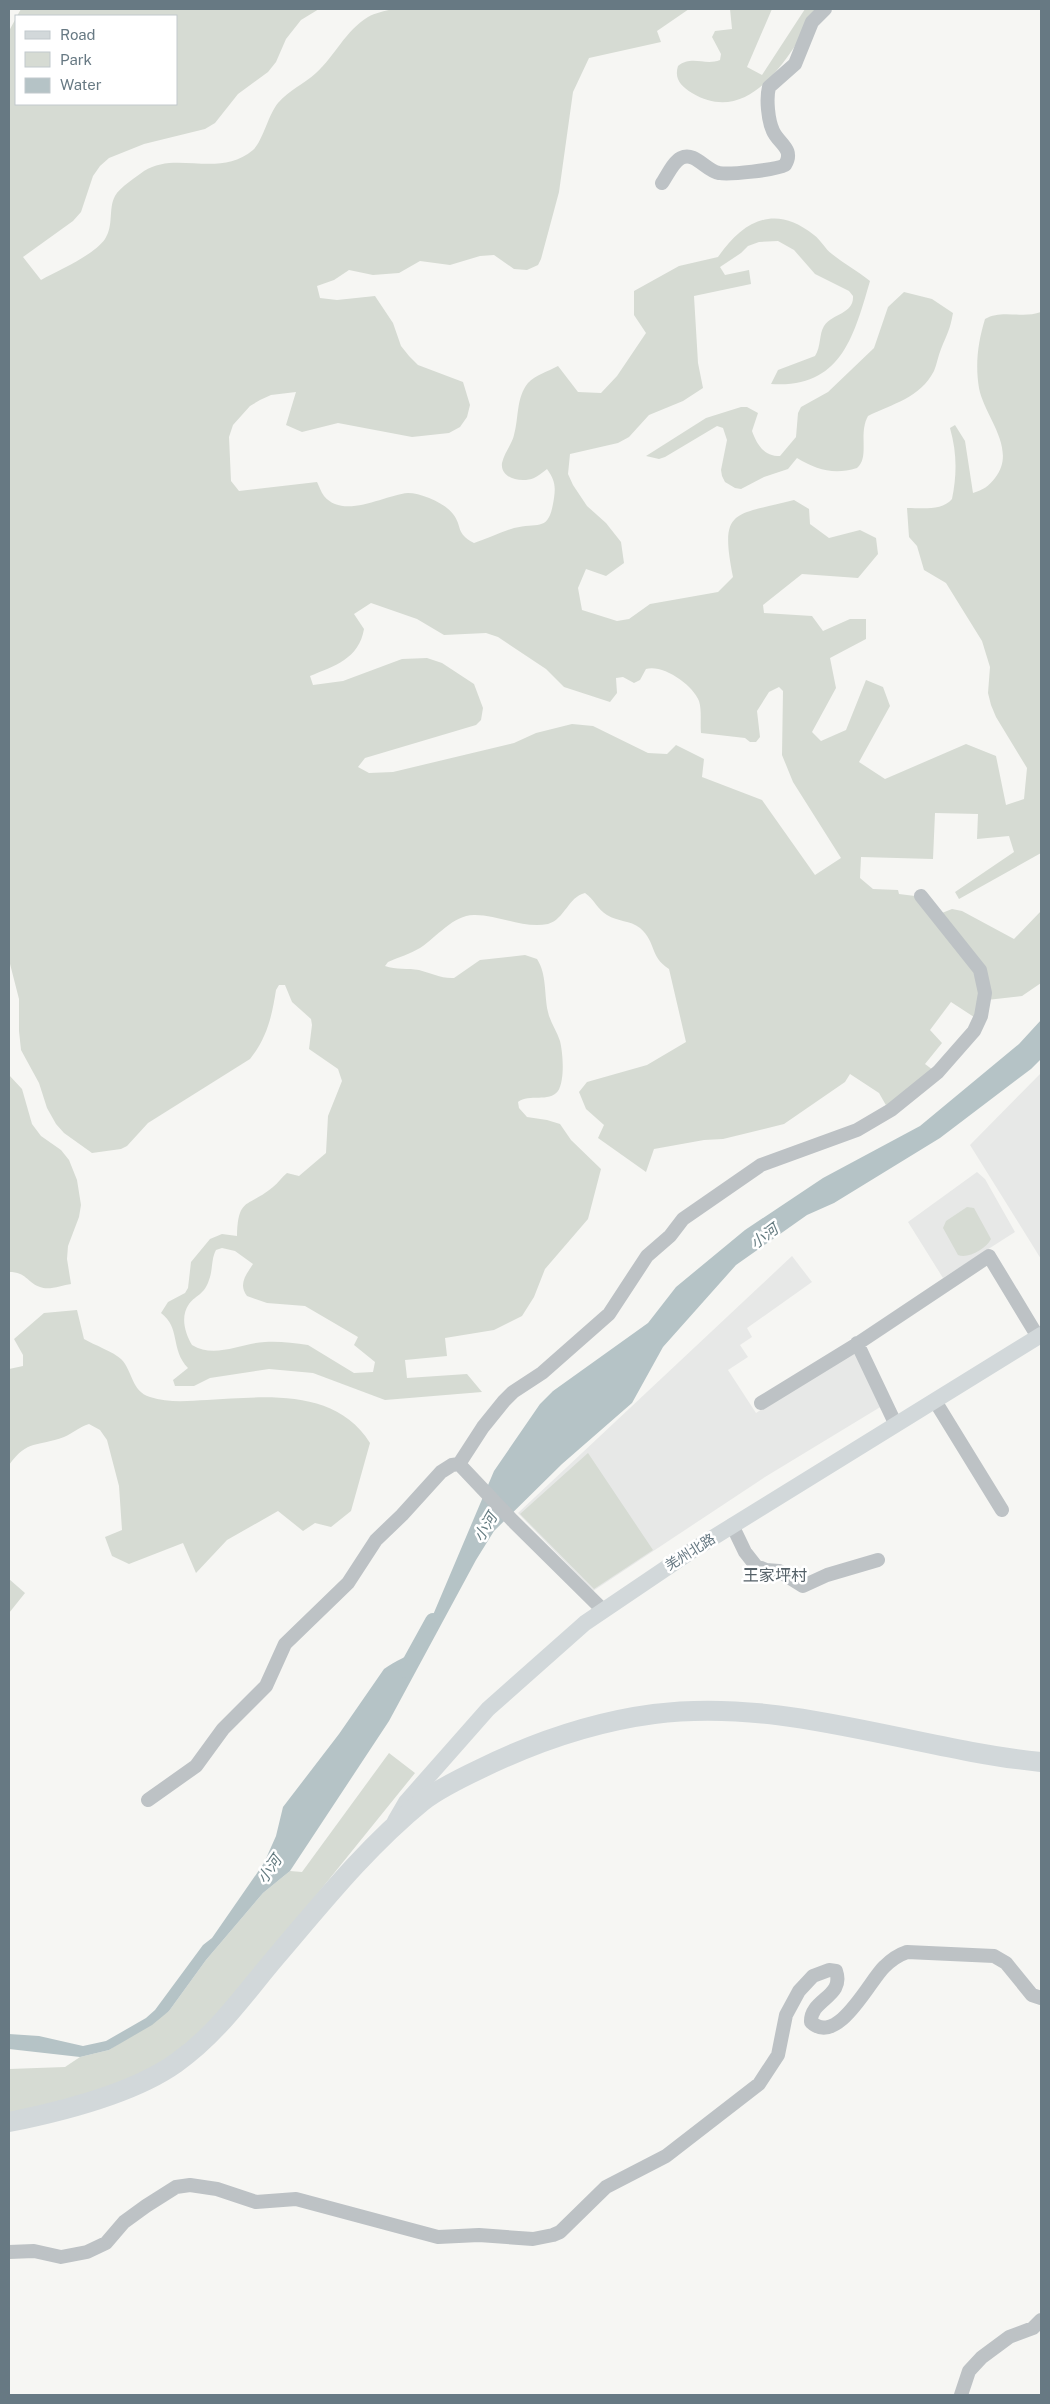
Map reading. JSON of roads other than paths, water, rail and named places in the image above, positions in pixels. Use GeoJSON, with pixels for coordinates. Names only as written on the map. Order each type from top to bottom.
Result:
{"type":"FeatureCollection","features":[{"type":"Feature","properties":{"kind":"highway"},"geometry":{"type":"LineString","coordinates":[[9,2122],[44,2114],[109,2094],[148,2079],[175,2064],[219,2026],[352,1867],[390,1830],[436,1792],[517,1751],[585,1728],[621,1719],[672,1712],[756,1712],[990,1755],[1041,1762]]}},
{"type":"Feature","properties":{"kind":"main road","name":"羌州北路"},"geometry":{"type":"LineString","coordinates":[[390,1830],[406,1802],[488,1709],[556,1648],[603,1610],[732,1525],[1040,1336]]}},
{"type":"Feature","properties":{"kind":"street"},"geometry":{"type":"LineString","coordinates":[[662,183],[678,160],[685,157],[696,159],[720,174],[775,169],[785,165],[788,157],[787,149],[774,133],[771,126],[769,87],[795,64],[812,22],[825,9]]}},
{"type":"Feature","properties":{"kind":"street"},"geometry":{"type":"LineString","coordinates":[[462,1467],[482,1427],[504,1401],[513,1392],[542,1373],[609,1314],[647,1256],[670,1236],[682,1219],[761,1165],[857,1130],[890,1110],[938,1072],[974,1031],[982,1016],[985,993],[980,970],[921,896]]}},
{"type":"Feature","properties":{"kind":"street"},"geometry":{"type":"LineString","coordinates":[[761,1403],[857,1343],[988,1256],[1040,1336]]}},
{"type":"Feature","properties":{"kind":"street"},"geometry":{"type":"LineString","coordinates":[[857,1343],[896,1425]]}},
{"type":"Feature","properties":{"kind":"street"},"geometry":{"type":"LineString","coordinates":[[935,1400],[1002,1510]]}},
{"type":"Feature","properties":{"kind":"street"},"geometry":{"type":"LineString","coordinates":[[148,1800],[196,1766],[223,1729],[266,1686],[286,1644],[348,1583],[376,1540],[402,1515],[441,1472],[452,1465],[462,1467],[512,1520],[603,1610]]}},
{"type":"Feature","properties":{"kind":"street"},"geometry":{"type":"LineString","coordinates":[[732,1525],[745,1552],[756,1566],[766,1570],[779,1571],[803,1586],[827,1575],[878,1560]]}},
{"type":"Feature","properties":{"kind":"street"},"geometry":{"type":"LineString","coordinates":[[9,2252],[34,2251],[61,2257],[87,2252],[106,2243],[124,2222],[146,2206],[176,2187],[190,2185],[210,2188],[256,2202],[296,2199],[438,2238],[479,2235],[520,2239],[547,2237],[560,2232],[606,2187],[666,2156],[759,2084],[778,2055],[786,2015],[791,2002],[813,1976],[829,1970],[836,1971],[838,1978],[835,1991],[814,2009],[811,2015],[811,2022],[817,2027],[823,2028],[847,2015],[873,1984],[884,1967],[901,1954],[907,1952],[994,1956],[1006,1963],[1032,1995],[1041,1998]]}},
{"type":"Feature","properties":{"kind":"street"},"geometry":{"type":"LineString","coordinates":[[961,2395],[969,2371],[982,2357],[1009,2337],[1033,2328],[1041,2320]]}},
{"type":"Feature","properties":{"kind":"water"},"geometry":{"type":"Polygon","coordinates":[[[1041,1020],[1041,1059],[1031,1069],[940,1138],[834,1203],[807,1215],[736,1265],[663,1347],[632,1403],[562,1464],[494,1531],[476,1560],[389,1721],[290,1871],[263,1893],[206,1960],[169,2011],[152,2025],[109,2050],[80,2057],[9,2049],[9,2034],[39,2036],[83,2046],[106,2041],[146,2018],[155,2010],[203,1945],[212,1938],[264,1863],[276,1836],[283,1807],[339,1734],[384,1669],[419,1648],[494,1471],[540,1404],[553,1391],[648,1323],[676,1287],[745,1230],[823,1178],[920,1126],[1019,1044],[1041,1020]]]}},
{"type":"Feature","properties":{"kind":"waterway","name":"小河"},"geometry":{"type":"LineString","coordinates":[[406,1670],[433,1621]]}},
{"type":"Feature","properties":{"kind":"district","name":"王家坪村"},"geometry":{"type":"Point","coordinates":[775,1575]}}]}
